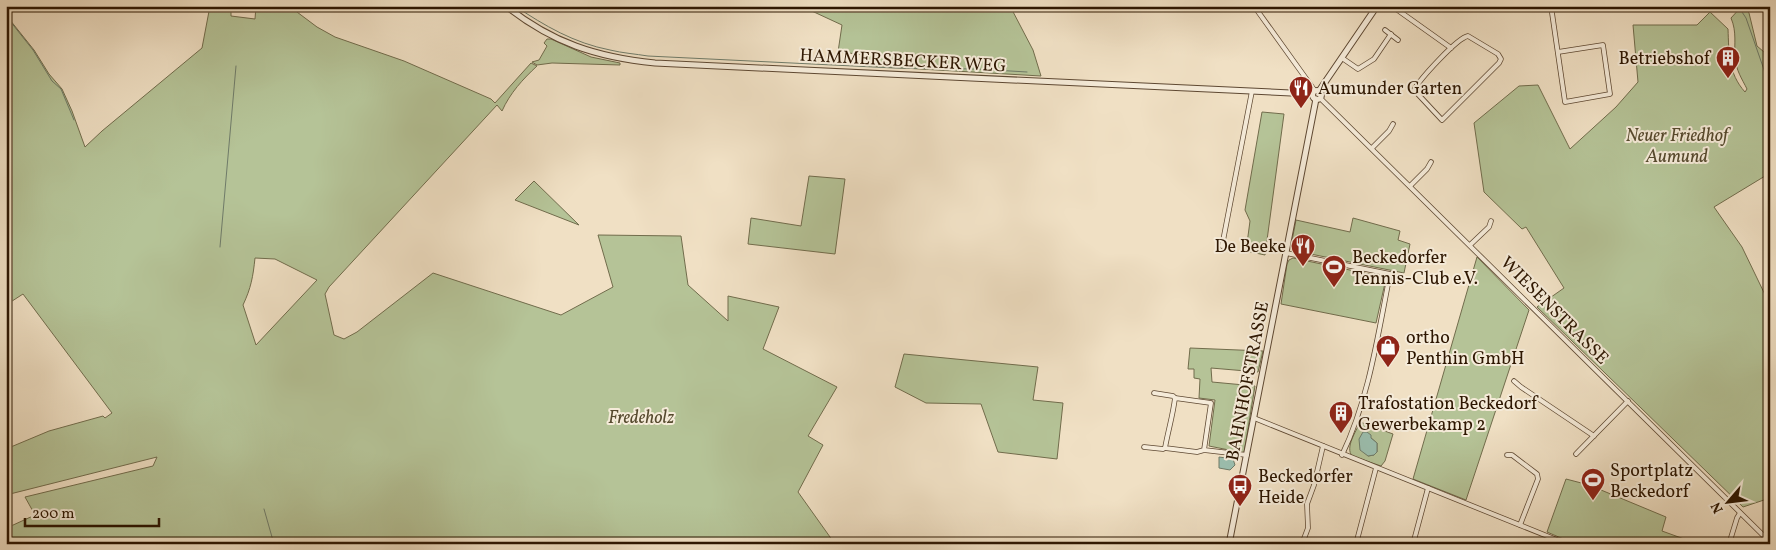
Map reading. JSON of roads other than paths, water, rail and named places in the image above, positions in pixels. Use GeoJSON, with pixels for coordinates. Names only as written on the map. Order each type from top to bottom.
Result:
{"type":"FeatureCollection","features":[{"type":"Feature","properties":{"kind":"street","name":"HAMMERSBECKER WEG"},"geometry":{"type":"LineString","coordinates":[[506,6],[532,25],[558,40],[595,53],[655,63],[1315,92]]}},
{"type":"Feature","properties":{"kind":"street"},"geometry":{"type":"LineString","coordinates":[[1254,6],[1315,92]]}},
{"type":"Feature","properties":{"kind":"street"},"geometry":{"type":"LineString","coordinates":[[1318,98],[1313,97],[1315,92],[1342,58],[1377,6]]}},
{"type":"Feature","properties":{"kind":"street"},"geometry":{"type":"LineString","coordinates":[[1392,6],[1451,48]]}},
{"type":"Feature","properties":{"kind":"street"},"geometry":{"type":"LineString","coordinates":[[1550,6],[1565,102],[1610,94],[1603,45],[1558,52]]}},
{"type":"Feature","properties":{"kind":"street"},"geometry":{"type":"LineString","coordinates":[[1385,30],[1398,40]]}},
{"type":"Feature","properties":{"kind":"street"},"geometry":{"type":"LineString","coordinates":[[1342,58],[1358,69],[1374,59],[1391,34]]}},
{"type":"Feature","properties":{"kind":"street"},"geometry":{"type":"LineString","coordinates":[[1468,36],[1498,54],[1501,59],[1442,120],[1414,90],[1451,48],[1468,36]]}},
{"type":"Feature","properties":{"kind":"street"},"geometry":{"type":"LineString","coordinates":[[1222,246],[1252,90]]}},
{"type":"Feature","properties":{"kind":"street","name":"WIESENSTRASSE"},"geometry":{"type":"LineString","coordinates":[[1318,98],[1372,148],[1770,542]]}},
{"type":"Feature","properties":{"kind":"street","name":"BAHNHOFSTRASSE"},"geometry":{"type":"LineString","coordinates":[[1229,544],[1318,98]]}},
{"type":"Feature","properties":{"kind":"street"},"geometry":{"type":"LineString","coordinates":[[1372,148],[1389,131],[1393,124]]}},
{"type":"Feature","properties":{"kind":"street"},"geometry":{"type":"LineString","coordinates":[[1410,186],[1427,169],[1431,162]]}},
{"type":"Feature","properties":{"kind":"street"},"geometry":{"type":"LineString","coordinates":[[1470,245],[1489,227],[1490,221]]}},
{"type":"Feature","properties":{"kind":"street"},"geometry":{"type":"LineString","coordinates":[[1286,253],[1390,274],[1370,372],[1355,426],[1342,455]]}},
{"type":"Feature","properties":{"kind":"street"},"geometry":{"type":"LineString","coordinates":[[1514,381],[1594,436]]}},
{"type":"Feature","properties":{"kind":"street"},"geometry":{"type":"LineString","coordinates":[[1154,393],[1211,403],[1204,450]]}},
{"type":"Feature","properties":{"kind":"street"},"geometry":{"type":"LineString","coordinates":[[1165,448],[1175,398]]}},
{"type":"Feature","properties":{"kind":"street"},"geometry":{"type":"LineString","coordinates":[[1576,454],[1628,402]]}},
{"type":"Feature","properties":{"kind":"street"},"geometry":{"type":"LineString","coordinates":[[1254,418],[1567,544]]}},
{"type":"Feature","properties":{"kind":"street"},"geometry":{"type":"LineString","coordinates":[[1302,544],[1309,526],[1307,504],[1314,485],[1323,446]]}},
{"type":"Feature","properties":{"kind":"street"},"geometry":{"type":"LineString","coordinates":[[1144,447],[1197,452],[1204,450],[1247,455]]}},
{"type":"Feature","properties":{"kind":"street"},"geometry":{"type":"LineString","coordinates":[[1507,455],[1512,455],[1537,474],[1538,479],[1520,525]]}},
{"type":"Feature","properties":{"kind":"street"},"geometry":{"type":"LineString","coordinates":[[1356,544],[1376,468]]}},
{"type":"Feature","properties":{"kind":"street"},"geometry":{"type":"LineString","coordinates":[[1423,544],[1413,542],[1428,488]]}},
{"type":"Feature","properties":{"kind":"street"},"geometry":{"type":"LineString","coordinates":[[1729,544],[1740,513]]}},
{"type":"Feature","properties":{"kind":"waterway"},"geometry":{"type":"LineString","coordinates":[[515,6],[549,27],[584,43],[615,51],[648,56],[894,68],[1027,72]]}},
{"type":"Feature","properties":{"kind":"waterway"},"geometry":{"type":"LineString","coordinates":[[1740,9],[1746,18],[1770,87]]}},
{"type":"Feature","properties":{"kind":"waterway"},"geometry":{"type":"LineString","coordinates":[[6,16],[33,50],[52,81],[61,89],[74,120]]}},
{"type":"Feature","properties":{"kind":"waterway"},"geometry":{"type":"LineString","coordinates":[[220,247],[236,66]]}},
{"type":"Feature","properties":{"kind":"waterway"},"geometry":{"type":"LineString","coordinates":[[264,509],[274,544]]}},
{"type":"Feature","properties":{"kind":"place","name":"Betriebshof"},"geometry":{"type":"Point","coordinates":[1728,79]}},
{"type":"Feature","properties":{"kind":"place","name":"Aumunder Garten"},"geometry":{"type":"Point","coordinates":[1301,109]}},
{"type":"Feature","properties":{"kind":"place","name":"De Beeke"},"geometry":{"type":"Point","coordinates":[1303,267]}},
{"type":"Feature","properties":{"kind":"place","name":"Beckedorfer Tennis-Club e.V."},"geometry":{"type":"Point","coordinates":[1334,288]}},
{"type":"Feature","properties":{"kind":"place","name":"ortho Penthin GmbH"},"geometry":{"type":"Point","coordinates":[1388,368]}},
{"type":"Feature","properties":{"kind":"place","name":"Trafostation Beckedorf Gewerbekamp 2"},"geometry":{"type":"Point","coordinates":[1341,434]}},
{"type":"Feature","properties":{"kind":"place","name":"Sportplatz Beckedorf"},"geometry":{"type":"Point","coordinates":[1593,501]}},
{"type":"Feature","properties":{"kind":"place","name":"Beckedorfer Heide"},"geometry":{"type":"Point","coordinates":[1240,507]}},
{"type":"Feature","properties":{"kind":"park label","name":"Neuer Friedhof Aumund"},"geometry":{"type":"Point","coordinates":[1677,145]}},
{"type":"Feature","properties":{"kind":"park label","name":"Fredeholz"},"geometry":{"type":"Point","coordinates":[641,417]}}]}
